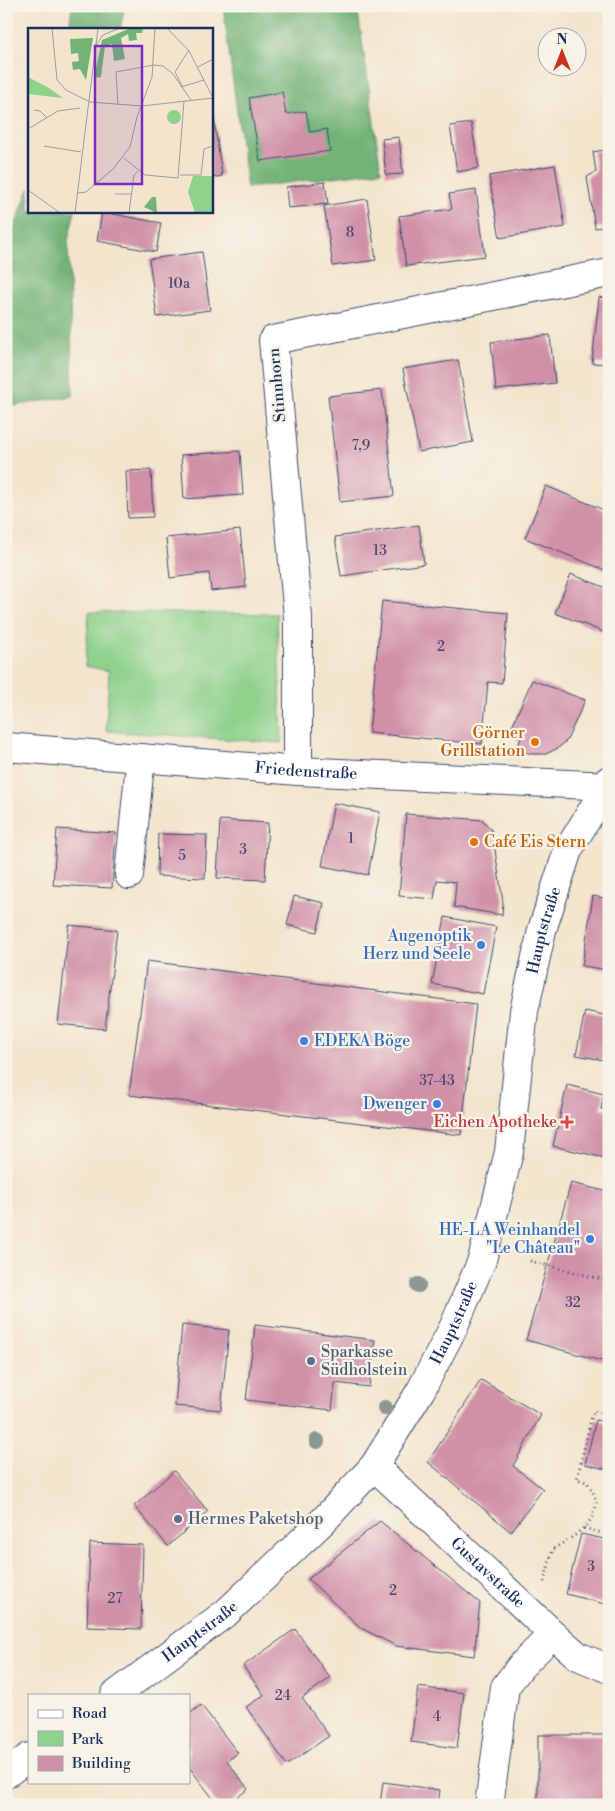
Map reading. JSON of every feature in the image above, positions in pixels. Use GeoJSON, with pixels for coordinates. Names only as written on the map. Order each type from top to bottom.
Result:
{"type":"FeatureCollection","features":[{"type":"Feature","properties":{"kind":"street","name":"Stinnhorn"},"geometry":{"type":"LineString","coordinates":[[298,771],[298,617],[273,340],[609,273]]}},
{"type":"Feature","properties":{"kind":"street","name":"Friedenstraße"},"geometry":{"type":"LineString","coordinates":[[6,747],[298,771],[608,784]]}},
{"type":"Feature","properties":{"kind":"street"},"geometry":{"type":"LineString","coordinates":[[129,875],[142,758]]}},
{"type":"Feature","properties":{"kind":"street","name":"Hauptstraße"},"geometry":{"type":"LineString","coordinates":[[117,1694],[227,1612],[324,1520],[374,1466],[421,1390],[454,1326],[482,1260],[509,1152],[524,1011],[542,930],[568,850],[608,784]]}},
{"type":"Feature","properties":{"kind":"street","name":"Gustavstraße"},"geometry":{"type":"LineString","coordinates":[[374,1466],[578,1656],[609,1669]]}},
{"type":"Feature","properties":{"kind":"street"},"geometry":{"type":"LineString","coordinates":[[489,1805],[505,1687],[521,1666],[543,1625]]}},
{"type":"Feature","properties":{"kind":"street"},"geometry":{"type":"LineString","coordinates":[[6,1774],[28,1758]]}},
{"type":"Feature","properties":{"kind":"path"},"geometry":{"type":"LineString","coordinates":[[530,1261],[609,1281]]}},
{"type":"Feature","properties":{"kind":"path"},"geometry":{"type":"LineString","coordinates":[[543,1625],[553,1549],[584,1528],[592,1517],[596,1499],[587,1482],[577,1479],[593,1411],[609,1415]]}},
{"type":"Feature","properties":{"kind":"path"},"geometry":{"type":"LineString","coordinates":[[584,1528],[609,1535]]}},
{"type":"Feature","properties":{"kind":"green space"},"geometry":{"type":"Polygon","coordinates":[[[72,6],[125,6],[120,28],[69,28],[72,6]]]}},
{"type":"Feature","properties":{"kind":"green space"},"geometry":{"type":"Polygon","coordinates":[[[223,6],[357,6],[381,171],[247,188],[223,6]]]}},
{"type":"Feature","properties":{"kind":"green space"},"geometry":{"type":"Polygon","coordinates":[[[28,191],[28,212],[75,212],[68,240],[73,396],[6,407],[6,271],[13,232],[28,191]]]}},
{"type":"Feature","properties":{"kind":"green space"},"geometry":{"type":"Polygon","coordinates":[[[89,612],[277,614],[282,743],[106,731],[109,671],[85,666],[89,612]]]}},
{"type":"Feature","properties":{"kind":"building"},"geometry":{"type":"Polygon","coordinates":[[[282,92],[286,114],[306,111],[310,132],[327,129],[330,151],[260,161],[249,98],[282,92]]]}},
{"type":"Feature","properties":{"kind":"building"},"geometry":{"type":"Polygon","coordinates":[[[212,104],[222,176],[212,178],[212,104]]]}},
{"type":"Feature","properties":{"kind":"building"},"geometry":{"type":"Polygon","coordinates":[[[471,123],[479,168],[457,172],[450,126],[471,123]]]}},
{"type":"Feature","properties":{"kind":"building"},"geometry":{"type":"Polygon","coordinates":[[[399,137],[403,174],[386,175],[382,139],[399,137]]]}},
{"type":"Feature","properties":{"kind":"building"},"geometry":{"type":"Polygon","coordinates":[[[609,149],[609,226],[595,228],[587,177],[596,172],[593,152],[609,149]]]}},
{"type":"Feature","properties":{"kind":"building"},"geometry":{"type":"Polygon","coordinates":[[[555,165],[565,227],[500,238],[489,176],[555,165]]]}},
{"type":"Feature","properties":{"kind":"building"},"geometry":{"type":"Polygon","coordinates":[[[325,182],[328,204],[288,208],[286,187],[325,182]]]}},
{"type":"Feature","properties":{"kind":"building"},"geometry":{"type":"Polygon","coordinates":[[[476,190],[485,256],[406,266],[399,216],[452,209],[449,194],[476,190]]]}},
{"type":"Feature","properties":{"kind":"building"},"geometry":{"type":"Polygon","coordinates":[[[367,199],[376,260],[333,266],[324,206],[367,199]]]}},
{"type":"Feature","properties":{"kind":"building"},"geometry":{"type":"Polygon","coordinates":[[[102,212],[161,223],[156,252],[97,241],[102,212]]]}},
{"type":"Feature","properties":{"kind":"building"},"geometry":{"type":"Polygon","coordinates":[[[202,252],[210,310],[157,317],[149,259],[202,252]]]}},
{"type":"Feature","properties":{"kind":"building"},"geometry":{"type":"Polygon","coordinates":[[[599,297],[609,299],[609,364],[592,363],[599,297]]]}},
{"type":"Feature","properties":{"kind":"building"},"geometry":{"type":"Polygon","coordinates":[[[550,335],[555,383],[496,390],[491,342],[550,335]]]}},
{"type":"Feature","properties":{"kind":"building"},"geometry":{"type":"Polygon","coordinates":[[[458,360],[473,442],[419,452],[403,369],[458,360]]]}},
{"type":"Feature","properties":{"kind":"building"},"geometry":{"type":"Polygon","coordinates":[[[382,390],[394,496],[340,502],[328,396],[382,390]]]}},
{"type":"Feature","properties":{"kind":"building"},"geometry":{"type":"Polygon","coordinates":[[[240,451],[243,495],[184,499],[181,455],[240,451]]]}},
{"type":"Feature","properties":{"kind":"building"},"geometry":{"type":"Polygon","coordinates":[[[151,470],[153,517],[128,518],[126,471],[151,470]]]}},
{"type":"Feature","properties":{"kind":"building"},"geometry":{"type":"Polygon","coordinates":[[[546,486],[609,512],[609,561],[605,570],[525,538],[546,486]]]}},
{"type":"Feature","properties":{"kind":"building"},"geometry":{"type":"Polygon","coordinates":[[[419,525],[424,564],[341,576],[335,537],[419,525]]]}},
{"type":"Feature","properties":{"kind":"building"},"geometry":{"type":"Polygon","coordinates":[[[240,530],[246,587],[211,591],[209,573],[170,578],[166,538],[240,530]]]}},
{"type":"Feature","properties":{"kind":"building"},"geometry":{"type":"Polygon","coordinates":[[[571,574],[609,589],[609,627],[606,633],[555,613],[571,574]]]}},
{"type":"Feature","properties":{"kind":"building"},"geometry":{"type":"Polygon","coordinates":[[[382,601],[508,613],[502,683],[488,682],[482,744],[369,733],[382,601]]]}},
{"type":"Feature","properties":{"kind":"building"},"geometry":{"type":"Polygon","coordinates":[[[532,680],[585,700],[567,740],[558,748],[546,754],[516,751],[521,738],[509,733],[532,680]]]}},
{"type":"Feature","properties":{"kind":"building"},"geometry":{"type":"Polygon","coordinates":[[[334,803],[380,812],[368,875],[322,866],[334,803]]]}},
{"type":"Feature","properties":{"kind":"building"},"geometry":{"type":"Polygon","coordinates":[[[406,814],[483,820],[492,831],[503,902],[502,915],[454,907],[456,882],[437,880],[434,899],[399,896],[406,814]]]}},
{"type":"Feature","properties":{"kind":"building"},"geometry":{"type":"Polygon","coordinates":[[[220,820],[268,823],[265,880],[217,878],[220,820]]]}},
{"type":"Feature","properties":{"kind":"building"},"geometry":{"type":"Polygon","coordinates":[[[57,829],[116,833],[112,888],[53,885],[57,829]]]}},
{"type":"Feature","properties":{"kind":"building"},"geometry":{"type":"Polygon","coordinates":[[[158,834],[207,835],[205,878],[157,876],[158,834]]]}},
{"type":"Feature","properties":{"kind":"building"},"geometry":{"type":"Polygon","coordinates":[[[294,896],[324,903],[317,932],[287,925],[294,896]]]}},
{"type":"Feature","properties":{"kind":"building"},"geometry":{"type":"Polygon","coordinates":[[[593,896],[609,899],[609,970],[582,966],[593,896]]]}},
{"type":"Feature","properties":{"kind":"building"},"geometry":{"type":"Polygon","coordinates":[[[445,917],[496,927],[483,994],[432,984],[445,917]]]}},
{"type":"Feature","properties":{"kind":"building"},"geometry":{"type":"Polygon","coordinates":[[[69,925],[117,930],[105,1029],[58,1024],[69,925]]]}},
{"type":"Feature","properties":{"kind":"building","name":"EDEKA Böge"},"geometry":{"type":"Polygon","coordinates":[[[147,961],[476,1004],[461,1135],[129,1095],[147,961]]]}},
{"type":"Feature","properties":{"kind":"building"},"geometry":{"type":"Polygon","coordinates":[[[585,1011],[609,1016],[609,1061],[576,1055],[585,1011]]]}},
{"type":"Feature","properties":{"kind":"building"},"geometry":{"type":"Polygon","coordinates":[[[567,1085],[604,1094],[601,1109],[609,1110],[609,1159],[553,1146],[567,1085]]]}},
{"type":"Feature","properties":{"kind":"building"},"geometry":{"type":"Polygon","coordinates":[[[571,1183],[609,1192],[609,1363],[526,1340],[571,1183]]]}},
{"type":"Feature","properties":{"kind":"building"},"geometry":{"type":"Polygon","coordinates":[[[182,1325],[229,1330],[221,1410],[175,1406],[182,1325]]]}},
{"type":"Feature","properties":{"kind":"building","name":"Sparkasse Südholstein"},"geometry":{"type":"Polygon","coordinates":[[[255,1325],[375,1340],[369,1387],[335,1383],[332,1410],[246,1400],[255,1325]]]}},
{"type":"Feature","properties":{"kind":"building"},"geometry":{"type":"Polygon","coordinates":[[[481,1380],[541,1415],[513,1466],[543,1489],[511,1532],[428,1462],[481,1380]]]}},
{"type":"Feature","properties":{"kind":"building"},"geometry":{"type":"Polygon","coordinates":[[[596,1420],[609,1423],[609,1470],[585,1464],[596,1420]]]}},
{"type":"Feature","properties":{"kind":"building"},"geometry":{"type":"Polygon","coordinates":[[[174,1471],[208,1511],[168,1546],[134,1506],[174,1471]]]}},
{"type":"Feature","properties":{"kind":"building"},"geometry":{"type":"Polygon","coordinates":[[[380,1521],[480,1603],[474,1656],[396,1646],[361,1628],[308,1579],[380,1521]]]}},
{"type":"Feature","properties":{"kind":"building"},"geometry":{"type":"Polygon","coordinates":[[[581,1534],[609,1540],[609,1605],[566,1594],[581,1534]]]}},
{"type":"Feature","properties":{"kind":"building"},"geometry":{"type":"Polygon","coordinates":[[[90,1543],[143,1545],[141,1629],[87,1627],[90,1543]]]}},
{"type":"Feature","properties":{"kind":"building"},"geometry":{"type":"Polygon","coordinates":[[[295,1629],[330,1678],[302,1698],[329,1736],[287,1765],[246,1707],[264,1695],[243,1666],[295,1629]]]}},
{"type":"Feature","properties":{"kind":"building"},"geometry":{"type":"Polygon","coordinates":[[[418,1687],[464,1693],[457,1748],[411,1742],[418,1687]]]}},
{"type":"Feature","properties":{"kind":"building"},"geometry":{"type":"Polygon","coordinates":[[[201,1705],[238,1753],[227,1761],[248,1789],[228,1805],[218,1805],[190,1768],[190,1713],[201,1705]]]}},
{"type":"Feature","properties":{"kind":"building"},"geometry":{"type":"Polygon","coordinates":[[[538,1735],[609,1735],[609,1805],[538,1805],[538,1735]]]}},
{"type":"Feature","properties":{"kind":"building"},"geometry":{"type":"Polygon","coordinates":[[[383,1782],[440,1790],[438,1805],[380,1805],[383,1782]]]}},
{"type":"Feature","properties":{"kind":"place","name":"Görner Grillstation"},"geometry":{"type":"Point","coordinates":[535,742]}},
{"type":"Feature","properties":{"kind":"place","name":"Café Eis Stern"},"geometry":{"type":"Point","coordinates":[474,842]}},
{"type":"Feature","properties":{"kind":"place","name":"Augenoptik Herz und Seele"},"geometry":{"type":"Point","coordinates":[481,945]}},
{"type":"Feature","properties":{"kind":"place","name":"EDEKA Böge"},"geometry":{"type":"Point","coordinates":[304,1041]}},
{"type":"Feature","properties":{"kind":"place","name":"Dwenger"},"geometry":{"type":"Point","coordinates":[437,1104]}},
{"type":"Feature","properties":{"kind":"place","name":"Eichen Apotheke"},"geometry":{"type":"Point","coordinates":[567,1122]}},
{"type":"Feature","properties":{"kind":"place","name":"HE-LA Weinhandel \"Le Château\""},"geometry":{"type":"Point","coordinates":[590,1239]}},
{"type":"Feature","properties":{"kind":"place","name":"Sparkasse Südholstein"},"geometry":{"type":"Point","coordinates":[311,1361]}},
{"type":"Feature","properties":{"kind":"place","name":"Hermes Paketshop"},"geometry":{"type":"Point","coordinates":[178,1519]}}]}
